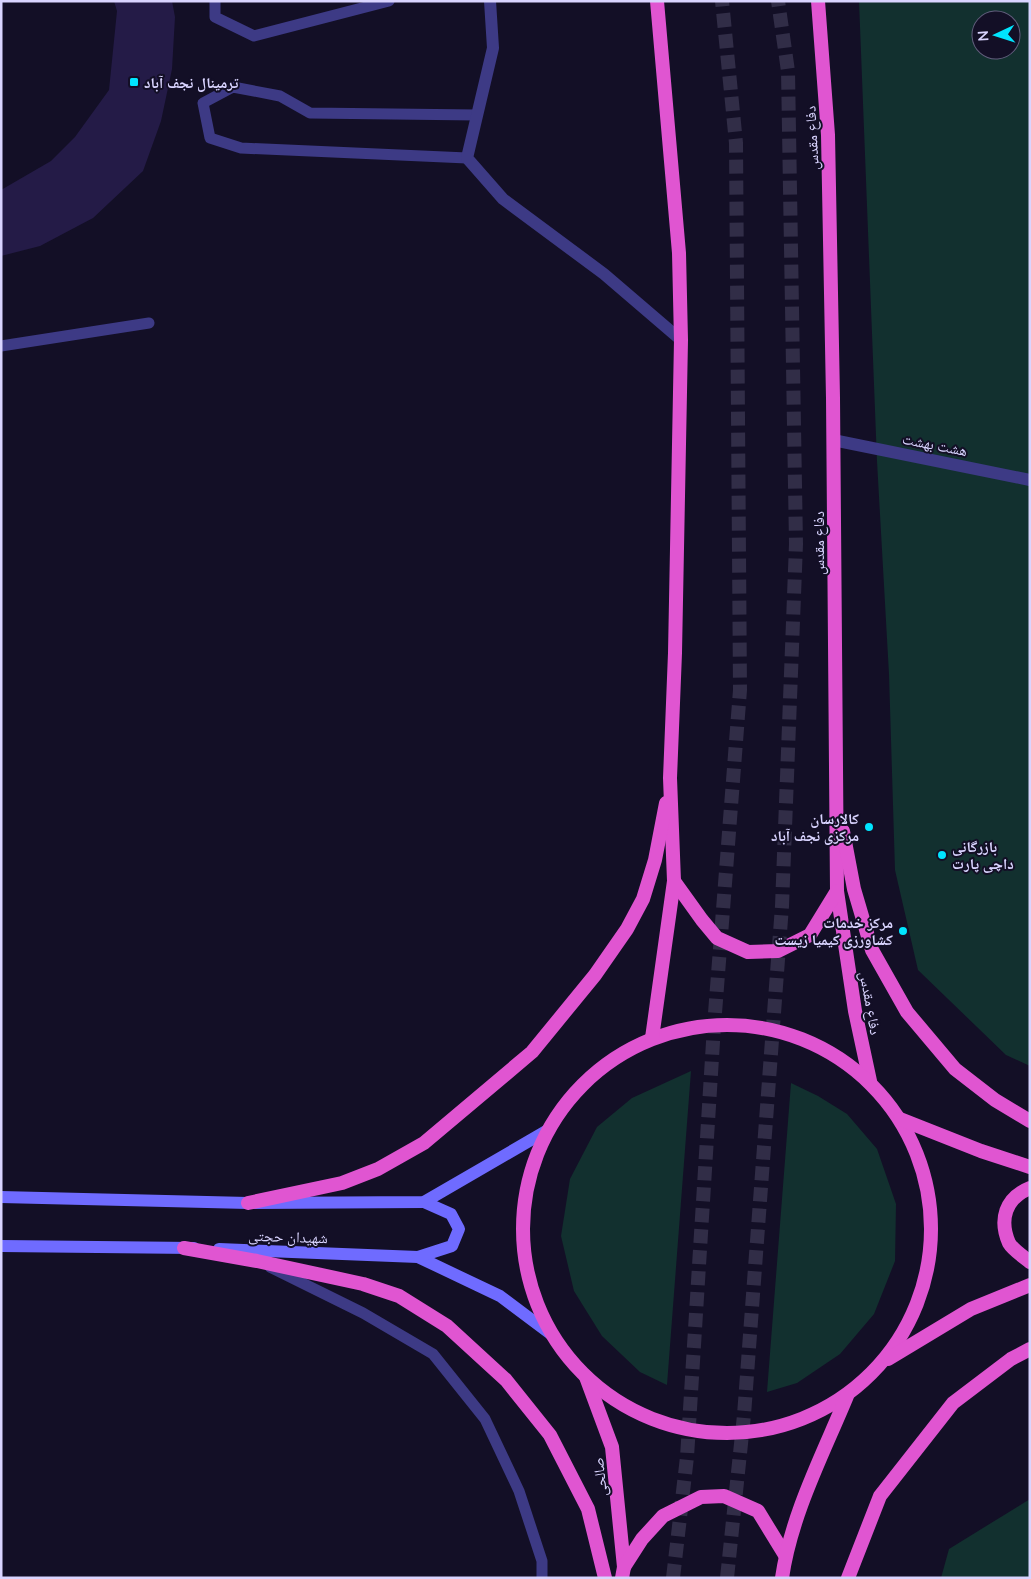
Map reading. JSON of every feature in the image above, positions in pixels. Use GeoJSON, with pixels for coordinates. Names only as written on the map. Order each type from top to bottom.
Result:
{"type":"FeatureCollection","features":[{"type":"Feature","properties":{"kind":"highway"},"geometry":{"type":"LineString","coordinates":[[652,1038],[674,881],[670,778],[675,644],[681,340],[679,253],[657,1]]}},
{"type":"Feature","properties":{"kind":"highway","name":"دفاع مقدس"},"geometry":{"type":"LineString","coordinates":[[818,1],[828,135],[833,440],[835,789],[838,891],[855,1010],[870,1081]]}},
{"type":"Feature","properties":{"kind":"highway"},"geometry":{"type":"LineString","coordinates":[[248,1202],[342,1183],[378,1169],[424,1143],[532,1052],[595,976],[627,930],[643,899],[655,860],[670,778]]}},
{"type":"Feature","properties":{"kind":"highway"},"geometry":{"type":"LineString","coordinates":[[835,789],[854,889],[872,950],[908,1012],[955,1069],[995,1100],[1030,1121]]}},
{"type":"Feature","properties":{"kind":"highway"},"geometry":{"type":"LineString","coordinates":[[674,881],[717,938],[748,952],[778,951],[810,935],[838,891]]}},
{"type":"Feature","properties":{"kind":"highway"},"geometry":{"type":"LineString","coordinates":[[709,1024],[767,1028],[822,1047],[870,1081],[900,1119],[926,1178],[932,1242],[918,1305],[885,1360],[867,1379],[847,1396],[797,1423],[742,1434],[685,1430],[632,1411],[586,1377],[552,1335],[531,1286],[523,1233],[529,1180],[548,1130],[592,1075],[652,1038],[709,1024]]}},
{"type":"Feature","properties":{"kind":"highway"},"geometry":{"type":"LineString","coordinates":[[900,1119],[981,1151],[1030,1167]]}},
{"type":"Feature","properties":{"kind":"highway"},"geometry":{"type":"LineString","coordinates":[[1030,1188],[1010,1201],[1004,1220],[1010,1245],[1030,1262]]}},
{"type":"Feature","properties":{"kind":"highway"},"geometry":{"type":"LineString","coordinates":[[184,1248],[258,1261],[363,1284],[399,1296],[447,1326],[498,1373],[550,1435],[588,1509],[605,1578]]}},
{"type":"Feature","properties":{"kind":"highway"},"geometry":{"type":"LineString","coordinates":[[885,1360],[971,1309],[1030,1285]]}},
{"type":"Feature","properties":{"kind":"highway"},"geometry":{"type":"LineString","coordinates":[[848,1578],[880,1496],[953,1403],[1011,1359],[1030,1349]]}},
{"type":"Feature","properties":{"kind":"highway","name":"صالحی"},"geometry":{"type":"LineString","coordinates":[[586,1377],[612,1447],[623,1573]]}},
{"type":"Feature","properties":{"kind":"highway"},"geometry":{"type":"LineString","coordinates":[[782,1578],[785,1555],[806,1494],[847,1396]]}},
{"type":"Feature","properties":{"kind":"highway"},"geometry":{"type":"LineString","coordinates":[[623,1573],[642,1539],[663,1516],[701,1497],[724,1496],[758,1511],[785,1555]]}},
{"type":"Feature","properties":{"kind":"main road"},"geometry":{"type":"LineString","coordinates":[[424,1202],[548,1130]]}},
{"type":"Feature","properties":{"kind":"main road"},"geometry":{"type":"LineString","coordinates":[[1,1197],[248,1202],[424,1202],[451,1214],[459,1230],[452,1246],[418,1257]]}},
{"type":"Feature","properties":{"kind":"main road","name":"شهیدان حجتی"},"geometry":{"type":"LineString","coordinates":[[1,1246],[184,1248],[418,1257],[500,1296],[552,1335]]}},
{"type":"Feature","properties":{"kind":"street"},"geometry":{"type":"LineString","coordinates":[[490,1],[493,48],[467,158],[503,199],[604,274],[681,340]]}},
{"type":"Feature","properties":{"kind":"street","name":"هشت بهشت"},"geometry":{"type":"LineString","coordinates":[[833,440],[1030,480]]}},
{"type":"Feature","properties":{"kind":"lane"},"geometry":{"type":"LineString","coordinates":[[215,1],[215,17],[254,36],[388,1]]}},
{"type":"Feature","properties":{"kind":"lane"},"geometry":{"type":"LineString","coordinates":[[467,158],[241,148],[210,138],[203,103],[233,87],[280,96],[310,112],[477,115]]}},
{"type":"Feature","properties":{"kind":"lane"},"geometry":{"type":"LineString","coordinates":[[1,346],[149,323]]}},
{"type":"Feature","properties":{"kind":"lane"},"geometry":{"type":"LineString","coordinates":[[258,1261],[362,1313],[433,1354],[485,1419],[519,1491],[542,1562],[542,1578]]}},
{"type":"Feature","properties":{"kind":"green space"},"geometry":{"type":"Polygon","coordinates":[[[859,1],[1030,1],[1030,1066],[1006,1055],[918,970],[895,870],[889,674],[877,461],[859,1]]]}},
{"type":"Feature","properties":{"kind":"green space"},"geometry":{"type":"Polygon","coordinates":[[[691,1071],[667,1385],[640,1372],[602,1336],[574,1291],[561,1236],[570,1179],[597,1127],[632,1098],[691,1071]]]}},
{"type":"Feature","properties":{"kind":"green space"},"geometry":{"type":"Polygon","coordinates":[[[791,1083],[818,1096],[847,1114],[877,1149],[896,1204],[895,1261],[874,1314],[840,1354],[797,1383],[767,1392],[791,1083]]]}},
{"type":"Feature","properties":{"kind":"green space"},"geometry":{"type":"Polygon","coordinates":[[[1030,1499],[1030,1578],[941,1578],[949,1549],[1030,1499]]]}},
{"type":"Feature","properties":{"kind":"building"},"geometry":{"type":"Polygon","coordinates":[[[114,1],[172,1],[175,17],[172,69],[161,121],[143,171],[93,218],[40,246],[1,256],[1,190],[51,161],[75,137],[109,90],[117,11],[114,1]]]}},
{"type":"Feature","properties":{"kind":"tunnel"},"geometry":{"type":"LineString","coordinates":[[673,1578],[687,1457],[714,1026],[740,690],[736,143],[722,1]]}},
{"type":"Feature","properties":{"kind":"tunnel"},"geometry":{"type":"LineString","coordinates":[[727,1578],[744,1415],[782,906],[796,544],[788,71],[778,1]]}},
{"type":"Feature","properties":{"kind":"place","name":"ترمینال نجف آباد"},"geometry":{"type":"Point","coordinates":[134,82]}},
{"type":"Feature","properties":{"kind":"place","name":"کالارسان مرکزی نجف آباد"},"geometry":{"type":"Point","coordinates":[869,827]}},
{"type":"Feature","properties":{"kind":"place","name":"بازرگانی داچی پارت"},"geometry":{"type":"Point","coordinates":[942,855]}},
{"type":"Feature","properties":{"kind":"place","name":"مرکز خدمات کشاورزی کیمیا زیست"},"geometry":{"type":"Point","coordinates":[903,931]}}]}
